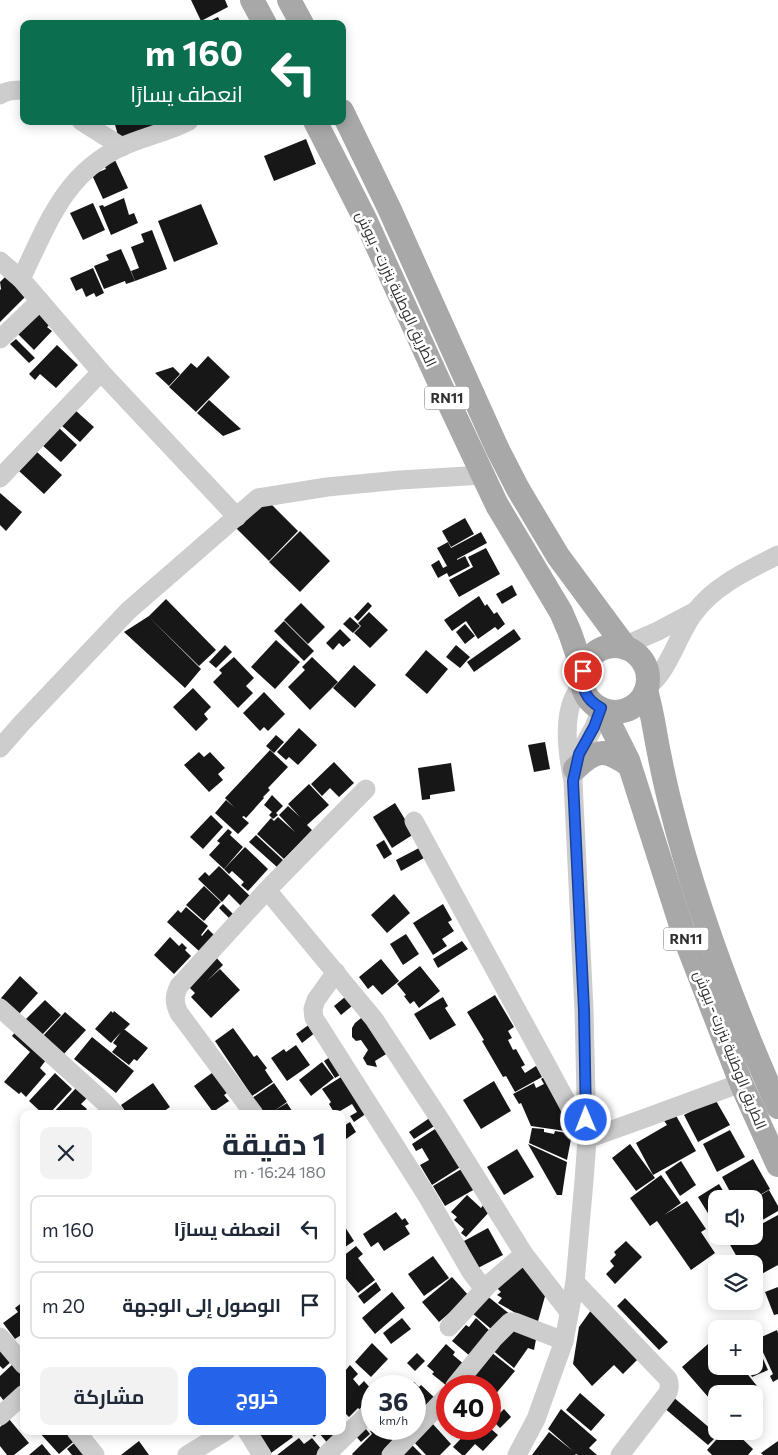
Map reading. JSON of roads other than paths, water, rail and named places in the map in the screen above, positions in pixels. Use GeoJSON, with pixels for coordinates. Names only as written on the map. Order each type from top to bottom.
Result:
{"type":"FeatureCollection","features":[{"type":"Feature","properties":{"kind":"main road"},"geometry":{"type":"LineString","coordinates":[[252,0],[263,20]]}},
{"type":"Feature","properties":{"kind":"main road"},"geometry":{"type":"LineString","coordinates":[[289,0],[300,20]]}},
{"type":"Feature","properties":{"kind":"main road","name":"الطريق الوطنية بنزرت - ببوش"},"geometry":{"type":"LineString","coordinates":[[346,118],[389,208],[497,448],[518,489],[558,556],[627,648]]}},
{"type":"Feature","properties":{"kind":"main road","name":"الطريق الوطنية بنزرت - ببوش"},"geometry":{"type":"LineString","coordinates":[[317,125],[365,219],[497,505],[560,612],[570,633],[583,676]]}},
{"type":"Feature","properties":{"kind":"main road"},"geometry":{"type":"LineString","coordinates":[[583,676],[588,660],[595,652],[605,647],[627,648]]}},
{"type":"Feature","properties":{"kind":"main road","name":"RN11"},"geometry":{"type":"LineString","coordinates":[[627,648],[636,653],[646,668],[648,678],[646,689]]}},
{"type":"Feature","properties":{"kind":"main road","name":"RN11"},"geometry":{"type":"LineString","coordinates":[[583,676],[588,698],[602,709]]}},
{"type":"Feature","properties":{"kind":"main road"},"geometry":{"type":"LineString","coordinates":[[602,709],[614,712],[625,710],[635,705],[643,697],[646,689]]}},
{"type":"Feature","properties":{"kind":"main road","name":"الطريق الوطنية بنزرت - ببوش"},"geometry":{"type":"LineString","coordinates":[[646,689],[654,720],[659,757],[670,806],[692,881],[716,956],[778,1107]]}},
{"type":"Feature","properties":{"kind":"main road","name":"الطريق الوطنية بنزرت - ببوش"},"geometry":{"type":"LineString","coordinates":[[602,709],[629,765],[686,941],[741,1083],[778,1165]]}},
{"type":"Feature","properties":{"kind":"main road"},"geometry":{"type":"LineString","coordinates":[[574,775],[589,757],[597,753],[606,752],[629,765]]}},
{"type":"Feature","properties":{"kind":"street"},"geometry":{"type":"LineString","coordinates":[[0,95],[4,92],[20,90]]}},
{"type":"Feature","properties":{"kind":"street"},"geometry":{"type":"LineString","coordinates":[[86,125],[122,147]]}},
{"type":"Feature","properties":{"kind":"street"},"geometry":{"type":"LineString","coordinates":[[21,279],[58,204],[76,180],[99,160],[122,147],[180,125]]}},
{"type":"Feature","properties":{"kind":"street"},"geometry":{"type":"LineString","coordinates":[[0,261],[21,279],[101,372],[237,517]]}},
{"type":"Feature","properties":{"kind":"street"},"geometry":{"type":"LineString","coordinates":[[0,339],[40,300]]}},
{"type":"Feature","properties":{"kind":"street"},"geometry":{"type":"LineString","coordinates":[[0,478],[101,372]]}},
{"type":"Feature","properties":{"kind":"street"},"geometry":{"type":"LineString","coordinates":[[0,748],[128,611],[258,498],[400,480],[483,475]]}},
{"type":"Feature","properties":{"kind":"street"},"geometry":{"type":"LineString","coordinates":[[646,689],[658,678],[694,612],[709,596],[739,576],[778,555]]}},
{"type":"Feature","properties":{"kind":"street"},"geometry":{"type":"LineString","coordinates":[[627,648],[633,642],[658,632],[694,612]]}},
{"type":"Feature","properties":{"kind":"street"},"geometry":{"type":"LineString","coordinates":[[517,1455],[536,1419],[564,1340],[575,1282],[584,1181],[586,1139],[584,1010],[574,775],[568,752],[568,722],[572,701],[583,676]]}},
{"type":"Feature","properties":{"kind":"street"},"geometry":{"type":"LineString","coordinates":[[574,775],[579,754],[602,709]]}},
{"type":"Feature","properties":{"kind":"street"},"geometry":{"type":"LineString","coordinates":[[251,1110],[179,1013],[175,1003],[175,993],[179,986],[267,890],[366,788]]}},
{"type":"Feature","properties":{"kind":"street"},"geometry":{"type":"LineString","coordinates":[[414,821],[586,1139]]}},
{"type":"Feature","properties":{"kind":"street"},"geometry":{"type":"LineString","coordinates":[[267,890],[374,1019],[399,1055],[524,1254],[569,1312]]}},
{"type":"Feature","properties":{"kind":"street"},"geometry":{"type":"LineString","coordinates":[[336,972],[316,1000],[313,1008],[314,1018],[422,1188],[471,1272],[484,1289]]}},
{"type":"Feature","properties":{"kind":"street"},"geometry":{"type":"LineString","coordinates":[[0,1008],[112,1110]]}},
{"type":"Feature","properties":{"kind":"street"},"geometry":{"type":"LineString","coordinates":[[586,1139],[741,1083]]}},
{"type":"Feature","properties":{"kind":"street"},"geometry":{"type":"LineString","coordinates":[[448,1327],[484,1289],[524,1254]]}},
{"type":"Feature","properties":{"kind":"street"},"geometry":{"type":"LineString","coordinates":[[575,1282],[668,1379],[670,1384],[667,1394],[620,1455]]}},
{"type":"Feature","properties":{"kind":"street"},"geometry":{"type":"LineString","coordinates":[[464,1375],[494,1338],[510,1322],[516,1322],[564,1340]]}},
{"type":"Feature","properties":{"kind":"street"},"geometry":{"type":"LineString","coordinates":[[1,1340],[20,1361]]}},
{"type":"Feature","properties":{"kind":"street"},"geometry":{"type":"LineString","coordinates":[[0,1416],[20,1398]]}},
{"type":"Feature","properties":{"kind":"street"},"geometry":{"type":"LineString","coordinates":[[390,1455],[436,1407]]}},
{"type":"Feature","properties":{"kind":"street"},"geometry":{"type":"LineString","coordinates":[[326,1455],[361,1421]]}},
{"type":"Feature","properties":{"kind":"street"},"geometry":{"type":"LineString","coordinates":[[79,1435],[95,1455]]}},
{"type":"Feature","properties":{"kind":"street"},"geometry":{"type":"LineString","coordinates":[[187,1455],[220,1435]]}},
{"type":"Feature","properties":{"kind":"street"},"geometry":{"type":"LineString","coordinates":[[250,1435],[262,1455]]}}]}
